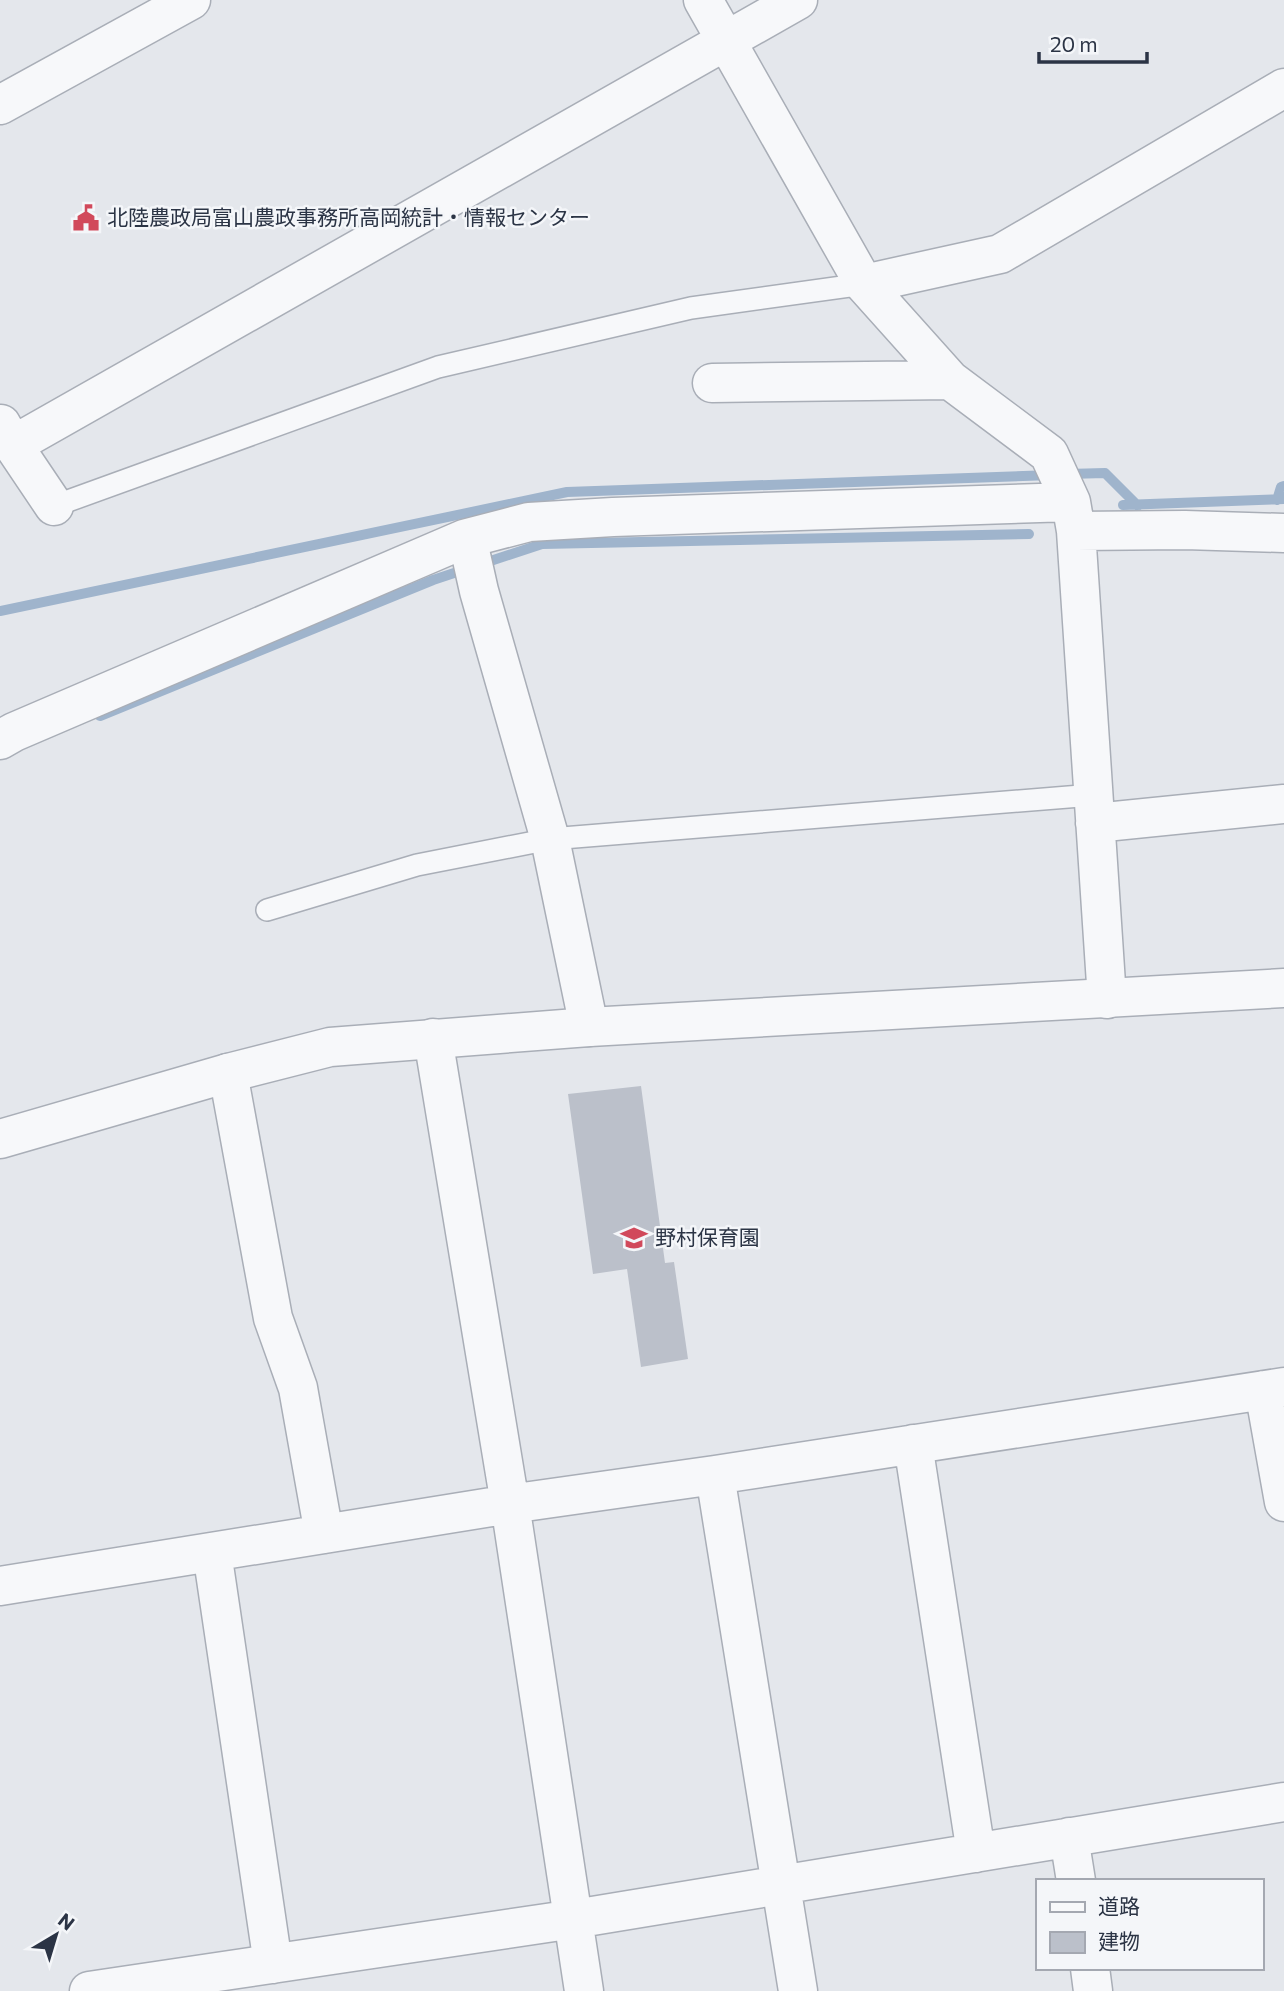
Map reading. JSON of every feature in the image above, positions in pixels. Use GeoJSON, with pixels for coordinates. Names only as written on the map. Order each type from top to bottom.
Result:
{"type":"FeatureCollection","features":[{"type":"Feature","properties":{"kind":"street"},"geometry":{"type":"LineString","coordinates":[[0,105],[191,0]]}},
{"type":"Feature","properties":{"kind":"street"},"geometry":{"type":"LineString","coordinates":[[703,0],[864,284],[950,380],[1049,454],[1074,517],[1107,999]]}},
{"type":"Feature","properties":{"kind":"street"},"geometry":{"type":"LineString","coordinates":[[54,506],[7,433],[798,0]]}},
{"type":"Feature","properties":{"kind":"street"},"geometry":{"type":"LineString","coordinates":[[864,284],[1000,254],[1284,88]]}},
{"type":"Feature","properties":{"kind":"street"},"geometry":{"type":"LineString","coordinates":[[712,383],[950,380]]}},
{"type":"Feature","properties":{"kind":"street"},"geometry":{"type":"LineString","coordinates":[[0,740],[14,732],[471,562],[529,522],[627,517],[1074,517],[1185,530],[1284,533]]}},
{"type":"Feature","properties":{"kind":"street"},"geometry":{"type":"LineString","coordinates":[[471,562],[550,839],[589,1027]]}},
{"type":"Feature","properties":{"kind":"street"},"geometry":{"type":"LineString","coordinates":[[1094,809],[1284,804]]}},
{"type":"Feature","properties":{"kind":"street"},"geometry":{"type":"LineString","coordinates":[[0,1139],[228,1073],[330,1047],[589,1027],[1284,988]]}},
{"type":"Feature","properties":{"kind":"street"},"geometry":{"type":"LineString","coordinates":[[433,1038],[510,1504],[584,1991]]}},
{"type":"Feature","properties":{"kind":"street"},"geometry":{"type":"LineString","coordinates":[[228,1073],[273,1318],[298,1388],[324,1534]]}},
{"type":"Feature","properties":{"kind":"street"},"geometry":{"type":"LineString","coordinates":[[0,1586],[510,1504],[715,1475],[1274,1388],[1284,1502]]}},
{"type":"Feature","properties":{"kind":"street"},"geometry":{"type":"LineString","coordinates":[[913,1444],[976,1853]]}},
{"type":"Feature","properties":{"kind":"street"},"geometry":{"type":"LineString","coordinates":[[715,1475],[798,1991]]}},
{"type":"Feature","properties":{"kind":"street"},"geometry":{"type":"LineString","coordinates":[[212,1552],[273,1964]]}},
{"type":"Feature","properties":{"kind":"street"},"geometry":{"type":"LineString","coordinates":[[89,1991],[573,1919],[1284,1802]]}},
{"type":"Feature","properties":{"kind":"street"},"geometry":{"type":"LineString","coordinates":[[1069,1838],[1076,1879]]}},
{"type":"Feature","properties":{"kind":"street"},"geometry":{"type":"LineString","coordinates":[[1090,1970],[1093,1991]]}},
{"type":"Feature","properties":{"kind":"lane"},"geometry":{"type":"LineString","coordinates":[[54,506],[438,367],[691,308],[864,284]]}},
{"type":"Feature","properties":{"kind":"lane"},"geometry":{"type":"LineString","coordinates":[[267,910],[417,865],[550,839],[1094,809]]}},
{"type":"Feature","properties":{"kind":"building"},"geometry":{"type":"Polygon","coordinates":[[[641,1086],[665,1263],[674,1262],[688,1359],[641,1367],[627,1269],[593,1274],[568,1094],[641,1086]]]}},
{"type":"Feature","properties":{"kind":"waterway"},"geometry":{"type":"LineString","coordinates":[[1068,474],[1105,473],[1138,506]]}},
{"type":"Feature","properties":{"kind":"waterway"},"geometry":{"type":"LineString","coordinates":[[0,611],[567,492],[1052,475]]}},
{"type":"Feature","properties":{"kind":"waterway"},"geometry":{"type":"LineString","coordinates":[[1277,500],[1281,487],[1284,486]]}},
{"type":"Feature","properties":{"kind":"waterway"},"geometry":{"type":"LineString","coordinates":[[1123,505],[1284,499]]}},
{"type":"Feature","properties":{"kind":"waterway"},"geometry":{"type":"LineString","coordinates":[[100,716],[433,580],[542,544],[1029,534]]}},
{"type":"Feature","properties":{"kind":"place","name":"北陸農政局富山農政事務所高岡統計・情報センター"},"geometry":{"type":"Point","coordinates":[86,218]}},
{"type":"Feature","properties":{"kind":"place","name":"野村保育園"},"geometry":{"type":"Point","coordinates":[634,1238]}}]}
